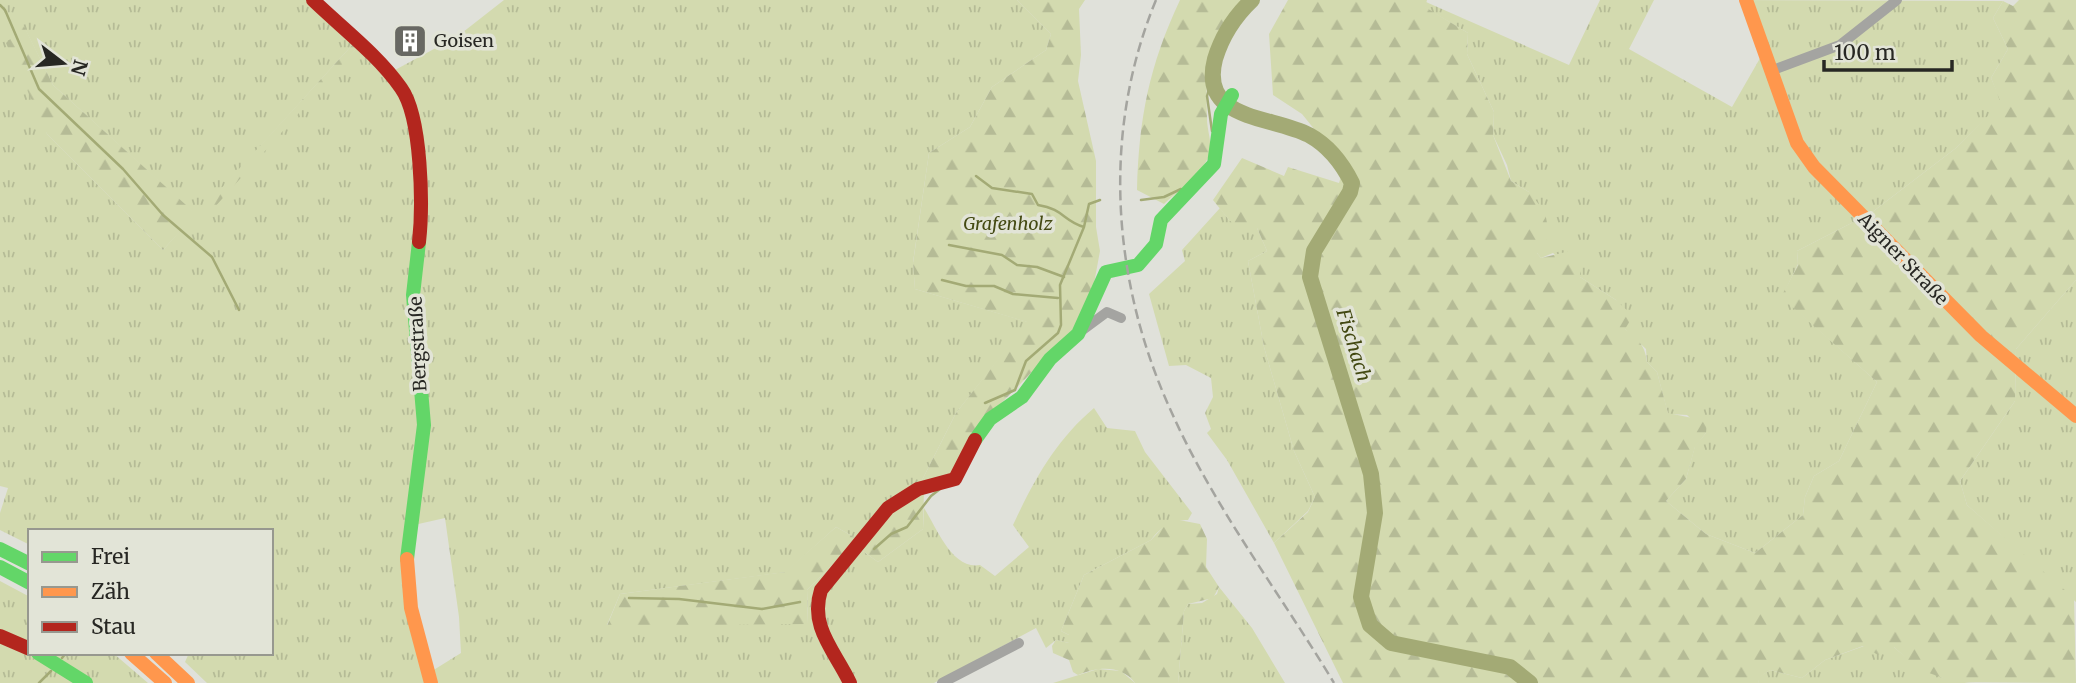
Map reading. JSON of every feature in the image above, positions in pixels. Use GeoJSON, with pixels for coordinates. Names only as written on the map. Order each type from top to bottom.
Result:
{"type":"FeatureCollection","features":[{"type":"Feature","properties":{"kind":"main road","name":"Bergstraße"},"geometry":{"type":"LineString","coordinates":[[313,0],[384,67],[403,90],[414,120],[422,214],[414,308],[424,425],[406,566],[411,608],[431,683]]}},
{"type":"Feature","properties":{"kind":"main road","name":"Aigner Straße"},"geometry":{"type":"LineString","coordinates":[[1746,0],[1797,143],[1814,167],[1981,336],[2076,416]]}},
{"type":"Feature","properties":{"kind":"main road"},"geometry":{"type":"LineString","coordinates":[[850,683],[817,622],[816,606],[821,590],[888,508],[918,489],[955,479],[974,441],[990,419],[1022,397],[1050,359],[1078,334],[1106,272],[1138,265],[1147,256],[1156,244],[1161,220],[1214,164],[1217,155],[1217,120],[1232,95]]}},
{"type":"Feature","properties":{"kind":"main road"},"geometry":{"type":"LineString","coordinates":[[0,549],[28,564]]}},
{"type":"Feature","properties":{"kind":"main road"},"geometry":{"type":"LineString","coordinates":[[0,567],[28,582]]}},
{"type":"Feature","properties":{"kind":"main road"},"geometry":{"type":"LineString","coordinates":[[0,636],[28,648]]}},
{"type":"Feature","properties":{"kind":"main road"},"geometry":{"type":"LineString","coordinates":[[41,655],[86,683]]}},
{"type":"Feature","properties":{"kind":"main road"},"geometry":{"type":"LineString","coordinates":[[133,655],[165,683]]}},
{"type":"Feature","properties":{"kind":"main road"},"geometry":{"type":"LineString","coordinates":[[158,655],[188,683]]}},
{"type":"Feature","properties":{"kind":"street"},"geometry":{"type":"LineString","coordinates":[[1773,70],[1840,45],[1897,0]]}},
{"type":"Feature","properties":{"kind":"street"},"geometry":{"type":"LineString","coordinates":[[1078,334],[1107,312],[1121,318]]}},
{"type":"Feature","properties":{"kind":"street"},"geometry":{"type":"LineString","coordinates":[[942,683],[1019,643]]}},
{"type":"Feature","properties":{"kind":"green space"},"geometry":{"type":"Polygon","coordinates":[[[0,0],[310,0],[354,43],[208,204],[358,47],[396,88],[409,119],[417,197],[420,415],[404,539],[427,683],[207,683],[185,662],[188,655],[273,655],[273,529],[28,529],[28,544],[0,530],[0,513],[8,488],[0,486],[0,0]],[[24,27],[47,134],[163,250],[195,214],[53,85],[24,27]]]}},
{"type":"Feature","properties":{"kind":"green space"},"geometry":{"type":"Polygon","coordinates":[[[504,0],[1017,0],[1051,34],[1046,50],[992,87],[970,127],[929,153],[913,262],[915,289],[1028,322],[956,413],[915,494],[856,538],[836,527],[786,572],[620,594],[607,625],[808,623],[807,590],[853,544],[878,562],[923,529],[924,508],[953,554],[970,565],[980,565],[995,576],[1029,547],[1013,525],[1029,492],[1057,447],[1094,408],[1107,428],[1135,431],[1145,452],[1192,513],[1188,520],[1167,525],[1151,540],[1084,575],[1061,631],[1069,635],[1069,643],[1056,640],[1046,648],[1036,628],[934,683],[435,683],[432,671],[461,653],[459,617],[445,518],[414,525],[425,462],[417,332],[418,133],[395,70],[458,36],[504,0]]]}},
{"type":"Feature","properties":{"kind":"green space","name":"Grafenholz"},"geometry":{"type":"Polygon","coordinates":[[[1017,0],[1085,0],[1079,9],[1081,55],[1078,81],[1096,161],[1096,227],[1100,251],[1093,289],[1077,326],[969,436],[954,474],[924,489],[923,529],[878,562],[853,544],[807,590],[808,624],[607,626],[620,594],[785,572],[836,527],[856,538],[915,494],[956,413],[1027,322],[915,289],[913,263],[929,153],[970,127],[992,87],[1046,50],[1051,34],[1017,0]]]}},
{"type":"Feature","properties":{"kind":"green space"},"geometry":{"type":"Polygon","coordinates":[[[1180,0],[1253,0],[1227,25],[1213,52],[1207,83],[1210,152],[1207,159],[1190,181],[1164,204],[1137,190],[1138,164],[1143,116],[1153,70],[1180,0]]]}},
{"type":"Feature","properties":{"kind":"green space"},"geometry":{"type":"Polygon","coordinates":[[[1288,0],[1427,0],[1425,7],[1468,33],[1467,54],[1494,112],[1493,135],[1511,181],[1529,192],[1545,212],[1549,234],[1544,247],[1537,253],[1541,258],[1570,251],[1580,260],[1580,277],[1616,300],[1633,316],[1625,329],[1640,343],[1647,362],[1657,372],[1668,413],[1707,421],[1706,433],[1695,447],[1686,479],[1666,501],[1706,534],[1755,553],[1803,515],[1805,497],[1814,476],[1839,461],[1877,382],[1781,297],[1798,265],[1797,251],[1871,213],[1956,148],[2001,103],[1991,78],[2008,49],[1993,18],[2003,1],[2013,6],[2019,0],[2076,0],[2076,280],[2016,349],[2015,401],[1960,481],[1967,505],[2074,598],[2076,683],[1954,682],[1918,669],[1894,647],[1878,655],[1863,646],[1825,660],[1802,678],[1770,670],[1760,677],[1758,683],[1343,683],[1274,543],[1308,512],[1315,497],[1294,451],[1264,347],[1248,261],[1267,251],[1257,228],[1242,230],[1229,220],[1213,200],[1242,158],[1284,176],[1288,167],[1339,183],[1344,166],[1302,114],[1273,95],[1269,34],[1288,0]]]}},
{"type":"Feature","properties":{"kind":"green space"},"geometry":{"type":"Polygon","coordinates":[[[1600,0],[1654,0],[1629,49],[1732,107],[1763,53],[1742,0],[2003,1],[1993,18],[2008,49],[1991,78],[2002,103],[1956,148],[1871,213],[1797,251],[1798,264],[1782,297],[1877,382],[1839,461],[1814,476],[1805,497],[1803,515],[1755,553],[1706,534],[1666,501],[1686,479],[1695,446],[1706,433],[1687,415],[1668,414],[1657,372],[1647,362],[1646,349],[1625,329],[1616,300],[1580,277],[1553,253],[1541,258],[1537,253],[1529,192],[1511,181],[1507,165],[1493,135],[1494,112],[1467,54],[1468,33],[1424,7],[1426,2],[1569,65],[1600,0]]]}},
{"type":"Feature","properties":{"kind":"green space"},"geometry":{"type":"Polygon","coordinates":[[[24,26],[53,85],[196,214],[163,250],[47,134],[6,43],[24,26]]]}},
{"type":"Feature","properties":{"kind":"green space"},"geometry":{"type":"Polygon","coordinates":[[[354,43],[358,47],[213,209],[207,204],[354,43]]]}},
{"type":"Feature","properties":{"kind":"green space"},"geometry":{"type":"Polygon","coordinates":[[[1220,208],[1229,220],[1257,228],[1267,251],[1248,261],[1264,347],[1294,451],[1315,497],[1308,511],[1274,543],[1227,460],[1207,433],[1211,429],[1205,413],[1213,397],[1211,378],[1186,365],[1169,366],[1149,294],[1185,261],[1182,250],[1220,208]]]}},
{"type":"Feature","properties":{"kind":"green space"},"geometry":{"type":"Polygon","coordinates":[[[2076,280],[2076,602],[1967,505],[1960,481],[2015,401],[2016,349],[2076,280]]]}},
{"type":"Feature","properties":{"kind":"green space"},"geometry":{"type":"Polygon","coordinates":[[[1179,520],[1200,524],[1207,539],[1206,567],[1219,587],[1213,598],[1188,604],[1184,611],[1178,683],[1135,683],[1123,673],[1108,669],[1078,675],[1073,672],[1069,660],[1053,653],[1052,646],[1056,640],[1069,643],[1069,635],[1061,631],[1084,575],[1151,540],[1168,522],[1179,520]]]}},
{"type":"Feature","properties":{"kind":"green space"},"geometry":{"type":"Polygon","coordinates":[[[0,581],[28,596],[28,655],[115,655],[148,683],[0,683],[0,581]]]}},
{"type":"Feature","properties":{"kind":"green space"},"geometry":{"type":"Polygon","coordinates":[[[1219,587],[1252,628],[1285,683],[1178,683],[1184,611],[1188,604],[1202,603],[1217,594],[1219,587]]]}},
{"type":"Feature","properties":{"kind":"green space"},"geometry":{"type":"Polygon","coordinates":[[[1864,646],[1894,647],[1932,673],[1953,680],[1977,683],[1758,683],[1759,677],[1770,670],[1802,678],[1825,660],[1864,646]]]}},
{"type":"Feature","properties":{"kind":"green space"},"geometry":{"type":"Polygon","coordinates":[[[1098,669],[1121,671],[1135,683],[1053,683],[1098,669]]]}},
{"type":"Feature","properties":{"kind":"waterway","name":"Fischach"},"geometry":{"type":"LineString","coordinates":[[1252,0],[1229,27],[1215,59],[1213,79],[1217,94],[1227,105],[1241,113],[1316,139],[1334,156],[1352,183],[1350,192],[1314,251],[1310,277],[1371,474],[1375,513],[1361,597],[1370,625],[1391,643],[1510,667],[1530,683]]}},
{"type":"Feature","properties":{"kind":"waterway"},"geometry":{"type":"LineString","coordinates":[[0,5],[5,10],[39,89],[123,169],[163,215],[212,257],[239,310]]}},
{"type":"Feature","properties":{"kind":"waterway"},"geometry":{"type":"LineString","coordinates":[[1211,83],[1207,96],[1212,131]]}},
{"type":"Feature","properties":{"kind":"waterway"},"geometry":{"type":"LineString","coordinates":[[976,176],[992,188],[1032,194],[1038,205],[1053,209],[1084,227]]}},
{"type":"Feature","properties":{"kind":"waterway"},"geometry":{"type":"LineString","coordinates":[[1141,200],[1164,197],[1181,189]]}},
{"type":"Feature","properties":{"kind":"waterway"},"geometry":{"type":"LineString","coordinates":[[985,403],[1015,390],[1026,361],[1058,333],[1061,325],[1060,285],[1084,227],[1089,204],[1100,200]]}},
{"type":"Feature","properties":{"kind":"waterway"},"geometry":{"type":"LineString","coordinates":[[949,245],[1002,255],[1017,265],[1037,267],[1064,277]]}},
{"type":"Feature","properties":{"kind":"waterway"},"geometry":{"type":"LineString","coordinates":[[942,280],[966,286],[994,286],[1013,294],[1058,298]]}},
{"type":"Feature","properties":{"kind":"waterway"},"geometry":{"type":"LineString","coordinates":[[874,549],[891,534],[907,527],[931,496],[940,489]]}},
{"type":"Feature","properties":{"kind":"waterway"},"geometry":{"type":"LineString","coordinates":[[629,598],[679,599],[762,609],[800,602]]}},
{"type":"Feature","properties":{"kind":"waterway"},"geometry":{"type":"LineString","coordinates":[[39,683],[51,671]]}},
{"type":"Feature","properties":{"kind":"railway"},"geometry":{"type":"LineString","coordinates":[[1156,0],[1138,51],[1127,102],[1121,154],[1121,207],[1126,259],[1136,311],[1151,362],[1171,411],[1206,480],[1334,683]]}},
{"type":"Feature","properties":{"kind":"traffic: fast"},"geometry":{"type":"LineString","coordinates":[[975,440],[990,419],[1022,397],[1050,359],[1078,334],[1106,272],[1138,265],[1156,244],[1161,220],[1214,164],[1221,114],[1232,95]]}},
{"type":"Feature","properties":{"kind":"traffic: fast"},"geometry":{"type":"LineString","coordinates":[[407,559],[424,425],[413,295],[419,242]]}},
{"type":"Feature","properties":{"kind":"traffic: fast"},"geometry":{"type":"LineString","coordinates":[[0,549],[28,563]]}},
{"type":"Feature","properties":{"kind":"traffic: fast"},"geometry":{"type":"LineString","coordinates":[[0,567],[28,582]]}},
{"type":"Feature","properties":{"kind":"traffic: fast"},"geometry":{"type":"LineString","coordinates":[[41,655],[86,683]]}},
{"type":"Feature","properties":{"kind":"traffic: slow"},"geometry":{"type":"LineString","coordinates":[[1746,0],[1797,143],[1814,167],[1981,336],[2076,416]]}},
{"type":"Feature","properties":{"kind":"traffic: slow"},"geometry":{"type":"LineString","coordinates":[[407,559],[411,608],[431,683]]}},
{"type":"Feature","properties":{"kind":"traffic: slow"},"geometry":{"type":"LineString","coordinates":[[133,655],[165,683]]}},
{"type":"Feature","properties":{"kind":"traffic: slow"},"geometry":{"type":"LineString","coordinates":[[158,655],[188,683]]}},
{"type":"Feature","properties":{"kind":"traffic: jam"},"geometry":{"type":"LineString","coordinates":[[313,0],[382,64],[408,101],[419,162],[419,242]]}},
{"type":"Feature","properties":{"kind":"traffic: jam"},"geometry":{"type":"LineString","coordinates":[[850,683],[821,627],[818,616],[821,590],[888,508],[918,489],[955,479],[975,440]]}},
{"type":"Feature","properties":{"kind":"traffic: jam"},"geometry":{"type":"LineString","coordinates":[[0,636],[28,648]]}},
{"type":"Feature","properties":{"kind":"place","name":"Goisen"},"geometry":{"type":"Point","coordinates":[410,41]}}]}
